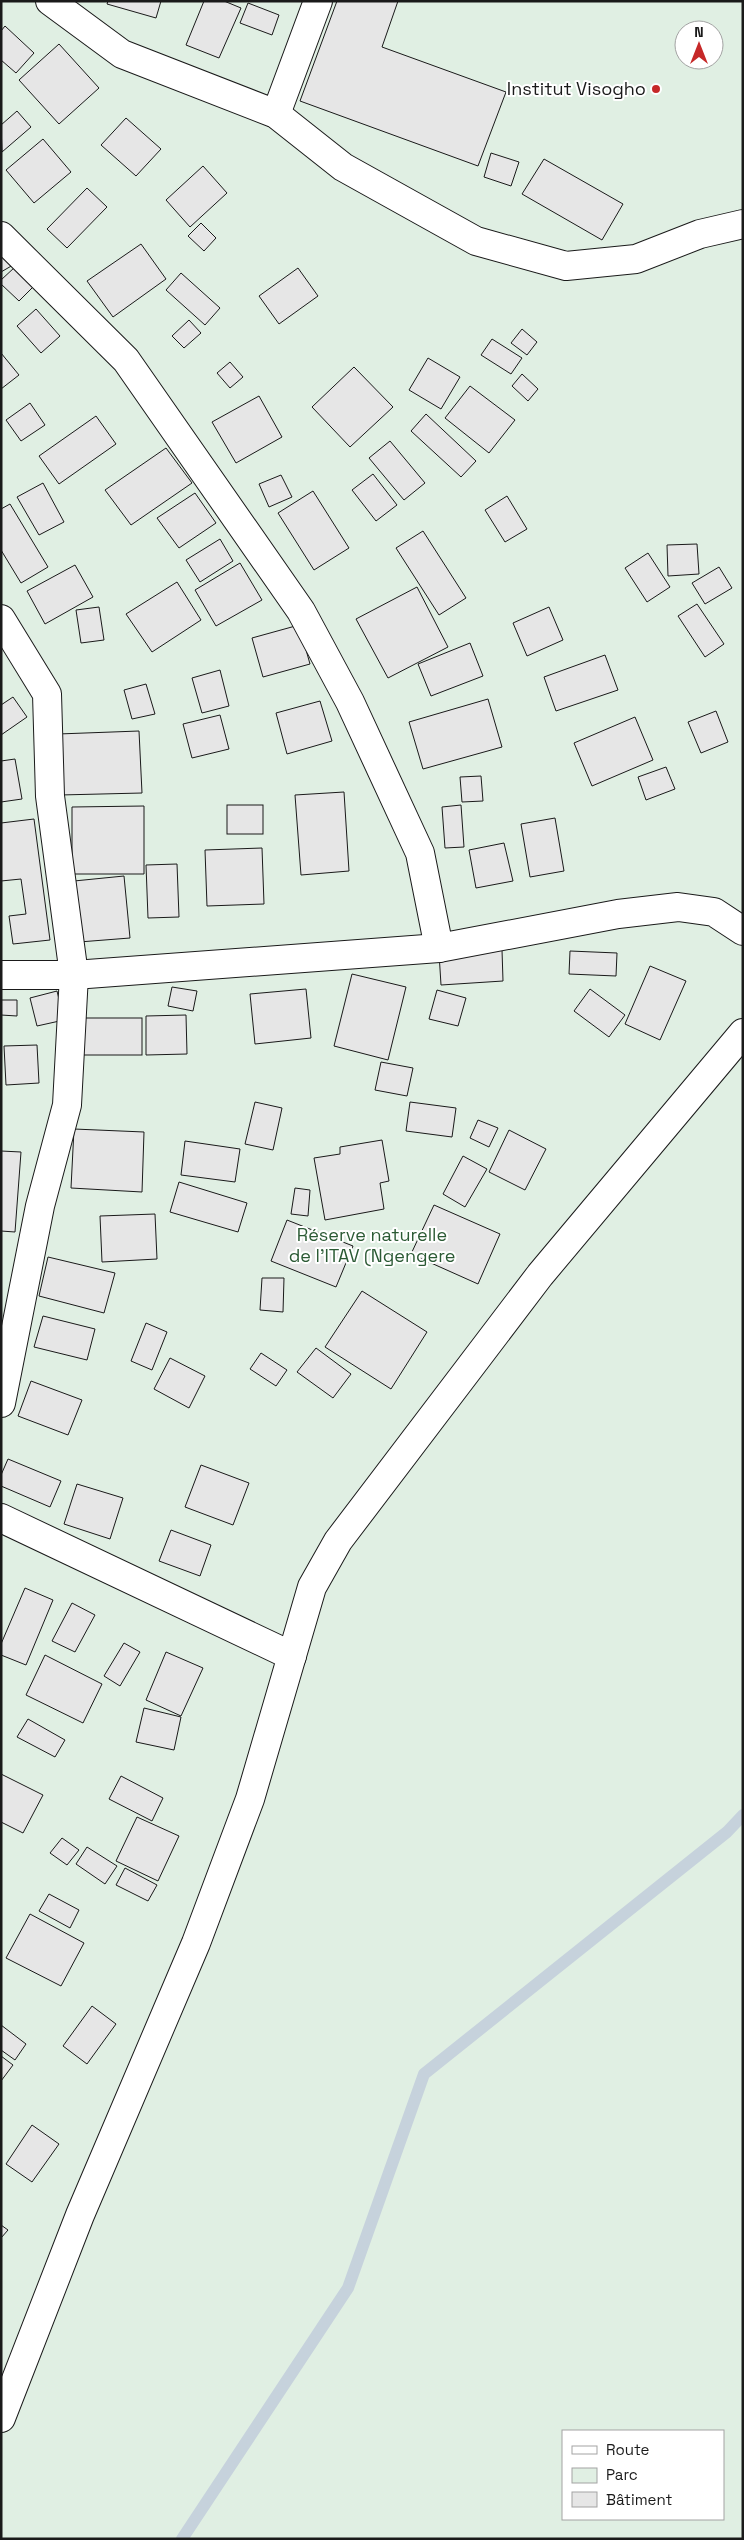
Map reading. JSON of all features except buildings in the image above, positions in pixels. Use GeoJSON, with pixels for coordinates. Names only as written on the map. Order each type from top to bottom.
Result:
{"type":"FeatureCollection","features":[{"type":"Feature","properties":{"kind":"street"},"geometry":{"type":"LineString","coordinates":[[50,1],[122,54],[276,114],[342,168],[476,241],[566,266],[636,260],[700,234],[743,224]]}},
{"type":"Feature","properties":{"kind":"street"},"geometry":{"type":"LineString","coordinates":[[276,114],[318,1]]}},
{"type":"Feature","properties":{"kind":"street"},"geometry":{"type":"LineString","coordinates":[[1,236],[126,360],[301,611],[350,702],[420,853],[439,948]]}},
{"type":"Feature","properties":{"kind":"street"},"geometry":{"type":"LineString","coordinates":[[1,619],[47,694],[50,796],[74,975],[67,1104],[40,1206],[1,1403]]}},
{"type":"Feature","properties":{"kind":"street"},"geometry":{"type":"LineString","coordinates":[[1,975],[74,975],[439,948],[618,914],[678,907],[714,912],[743,931]]}},
{"type":"Feature","properties":{"kind":"street"},"geometry":{"type":"LineString","coordinates":[[1,2418],[80,2215],[196,1943],[250,1799],[312,1587],[338,1541],[540,1275],[743,1033]]}},
{"type":"Feature","properties":{"kind":"street"},"geometry":{"type":"LineString","coordinates":[[1,1518],[292,1656]]}},
{"type":"Feature","properties":{"kind":"green space","name":"Réserve naturelle de l'ITAV (Ngengere"},"geometry":{"type":"Polygon","coordinates":[[[1,1],[743,1],[743,2539],[1,2539],[1,1]]]}},
{"type":"Feature","properties":{"kind":"waterway"},"geometry":{"type":"LineString","coordinates":[[182,2539],[348,2288],[424,2074],[727,1832],[743,1815]]}},
{"type":"Feature","properties":{"kind":"place","name":"Institut Visogho"},"geometry":{"type":"Point","coordinates":[656,89]}}]}
